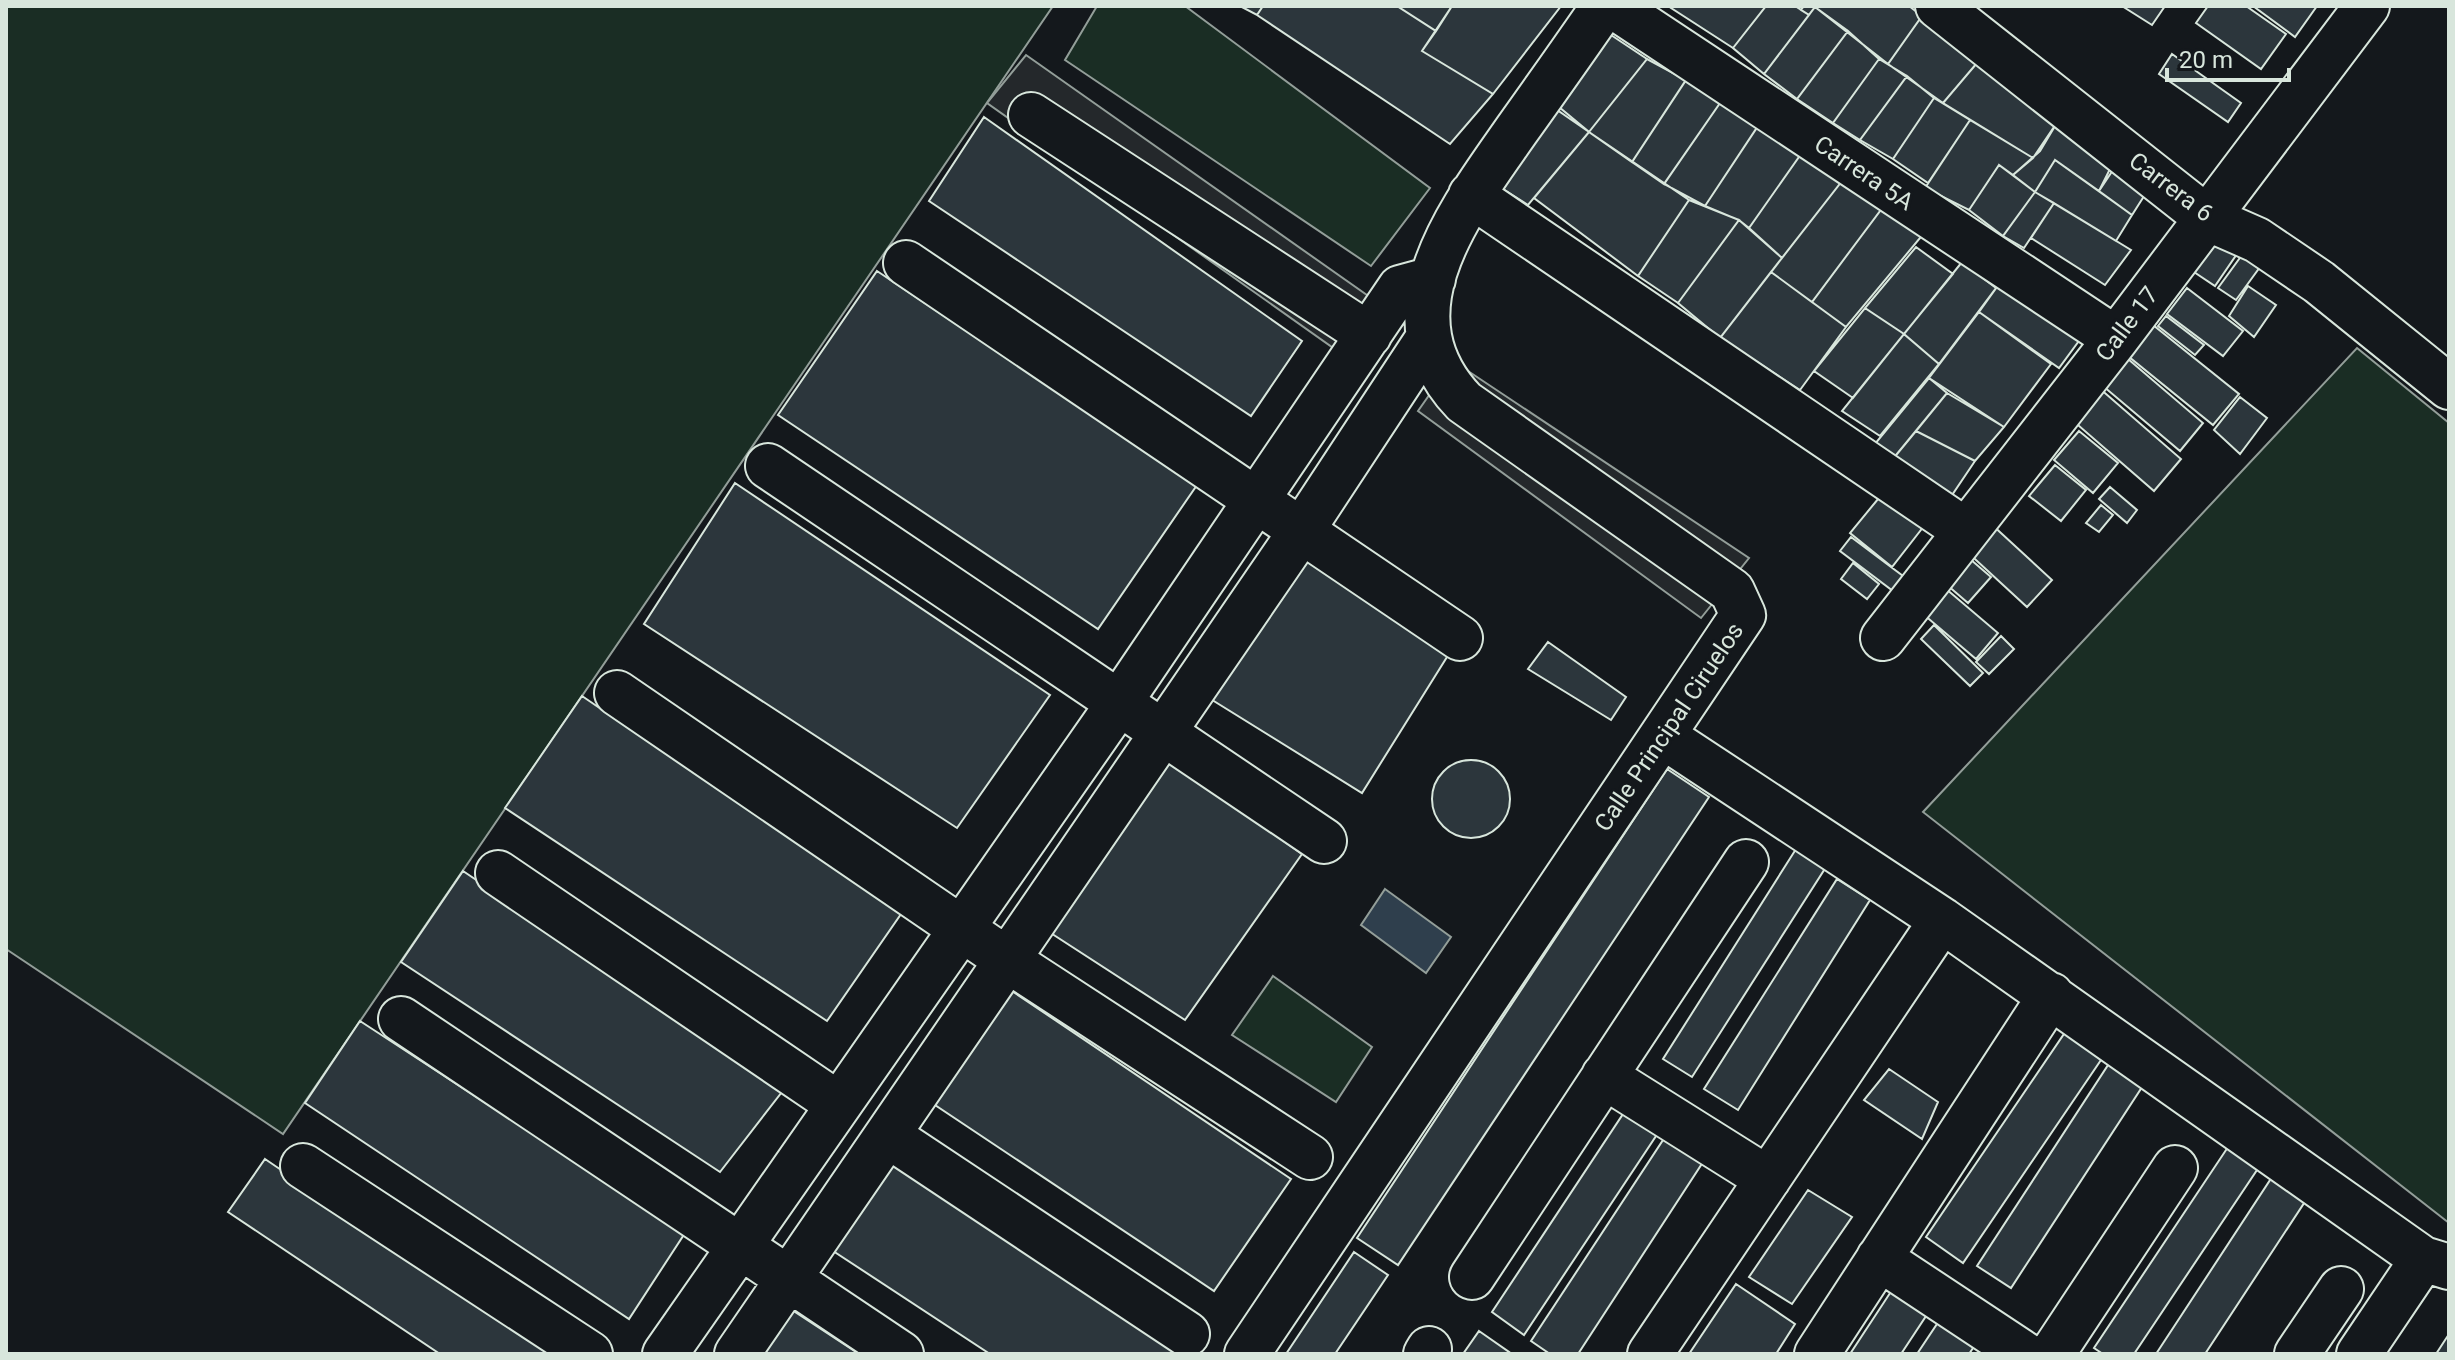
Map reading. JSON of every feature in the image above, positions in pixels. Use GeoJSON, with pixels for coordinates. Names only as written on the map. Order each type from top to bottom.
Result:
{"type":"FeatureCollection","features":[{"type":"Feature","properties":{"kind":"street","name":"Calle Principal Ciruelos"},"geometry":{"type":"LineString","coordinates":[[1247,1354],[1743,615],[1732,591],[1464,402],[1445,382],[1432,354],[1427,310],[1446,236],[1471,195],[1604,6]]}},
{"type":"Feature","properties":{"kind":"street","name":"Carrera 5A"},"geometry":{"type":"LineString","coordinates":[[1613,6],[2116,339]]}},
{"type":"Feature","properties":{"kind":"street","name":"Carrera 6"},"geometry":{"type":"LineString","coordinates":[[1938,6],[2207,218],[2257,240],[2319,282],[2449,387]]}},
{"type":"Feature","properties":{"kind":"street","name":"Calle 17"},"geometry":{"type":"LineString","coordinates":[[1883,638],[2116,339],[2367,6]]}},
{"type":"Feature","properties":{"kind":"street"},"geometry":{"type":"LineString","coordinates":[[1031,115],[1364,343],[1402,380]]}},
{"type":"Feature","properties":{"kind":"street"},"geometry":{"type":"LineString","coordinates":[[1471,195],[1966,531]]}},
{"type":"Feature","properties":{"kind":"street"},"geometry":{"type":"LineString","coordinates":[[906,263],[1460,638]]}},
{"type":"Feature","properties":{"kind":"street"},"geometry":{"type":"LineString","coordinates":[[665,1354],[1119,703],[1400,288],[1433,279]]}},
{"type":"Feature","properties":{"kind":"street"},"geometry":{"type":"LineString","coordinates":[[737,1354],[889,1136],[1161,731],[1302,530],[1429,337]]}},
{"type":"Feature","properties":{"kind":"street"},"geometry":{"type":"LineString","coordinates":[[768,466],[1324,841]]}},
{"type":"Feature","properties":{"kind":"street"},"geometry":{"type":"LineString","coordinates":[[617,693],[1006,959],[1310,1157]]}},
{"type":"Feature","properties":{"kind":"street"},"geometry":{"type":"LineString","coordinates":[[1663,736],[1942,920],[2436,1263],[2359,1354]]}},
{"type":"Feature","properties":{"kind":"street"},"geometry":{"type":"LineString","coordinates":[[1472,1277],[1746,862]]}},
{"type":"Feature","properties":{"kind":"street"},"geometry":{"type":"LineString","coordinates":[[498,873],[838,1104]]}},
{"type":"Feature","properties":{"kind":"street"},"geometry":{"type":"LineString","coordinates":[[1650,1354],[1942,920]]}},
{"type":"Feature","properties":{"kind":"street"},"geometry":{"type":"LineString","coordinates":[[1817,1354],[2051,995]]}},
{"type":"Feature","properties":{"kind":"street"},"geometry":{"type":"LineString","coordinates":[[401,1019],[901,1354]]}},
{"type":"Feature","properties":{"kind":"street"},"geometry":{"type":"LineString","coordinates":[[1604,1076],[1768,1179]]}},
{"type":"Feature","properties":{"kind":"street"},"geometry":{"type":"LineString","coordinates":[[838,1104],[861,1093],[878,1098],[889,1111],[889,1136]]}},
{"type":"Feature","properties":{"kind":"street"},"geometry":{"type":"LineString","coordinates":[[889,1136],[1187,1334]]}},
{"type":"Feature","properties":{"kind":"street"},"geometry":{"type":"LineString","coordinates":[[303,1166],[590,1354]]}},
{"type":"Feature","properties":{"kind":"street"},"geometry":{"type":"LineString","coordinates":[[2052,1354],[2175,1168]]}},
{"type":"Feature","properties":{"kind":"street"},"geometry":{"type":"LineString","coordinates":[[1879,1258],[2024,1354]]}},
{"type":"Feature","properties":{"kind":"street"},"geometry":{"type":"LineString","coordinates":[[2297,1354],[2341,1289]]}},
{"type":"Feature","properties":{"kind":"green space"},"geometry":{"type":"Polygon","coordinates":[[[6,6],[1053,6],[283,1134],[6,949],[6,6]]]}},
{"type":"Feature","properties":{"kind":"green space"},"geometry":{"type":"Polygon","coordinates":[[[1097,6],[1185,6],[1430,188],[1371,266],[1065,60],[1097,6]]]}},
{"type":"Feature","properties":{"kind":"green space"},"geometry":{"type":"Polygon","coordinates":[[[2357,348],[2449,423],[2449,1223],[1923,812],[2357,348]]]}},
{"type":"Feature","properties":{"kind":"green space"},"geometry":{"type":"Polygon","coordinates":[[[1273,976],[1372,1047],[1336,1102],[1232,1035],[1273,976]]]}},
{"type":"Feature","properties":{"kind":"shaded area"},"geometry":{"type":"Polygon","coordinates":[[[1026,55],[1374,300],[1339,352],[987,103],[1026,55]]]}},
{"type":"Feature","properties":{"kind":"shaded area"},"geometry":{"type":"Polygon","coordinates":[[[1453,361],[1749,558],[1701,618],[1418,411],[1453,361]]]}},
{"type":"Feature","properties":{"kind":"water"},"geometry":{"type":"Polygon","coordinates":[[[1385,889],[1451,937],[1426,973],[1361,925],[1385,889]]]}},
{"type":"Feature","properties":{"kind":"building"},"geometry":{"type":"Polygon","coordinates":[[[1240,6],[1263,6],[1257,15],[1240,6]]]}},
{"type":"Feature","properties":{"kind":"building"},"geometry":{"type":"Polygon","coordinates":[[[1263,6],[1397,6],[1436,31],[1422,51],[1493,94],[1450,144],[1257,15],[1263,6]]]}},
{"type":"Feature","properties":{"kind":"building"},"geometry":{"type":"Polygon","coordinates":[[[1397,6],[1452,6],[1436,31],[1397,6]]]}},
{"type":"Feature","properties":{"kind":"building"},"geometry":{"type":"Polygon","coordinates":[[[1452,6],[1561,6],[1493,94],[1422,51],[1452,6]]]}},
{"type":"Feature","properties":{"kind":"building"},"geometry":{"type":"Polygon","coordinates":[[[1668,6],[1766,6],[1733,48],[1668,6]]]}},
{"type":"Feature","properties":{"kind":"building"},"geometry":{"type":"Polygon","coordinates":[[[1766,6],[1795,6],[1809,15],[1764,74],[1733,48],[1766,6]]]}},
{"type":"Feature","properties":{"kind":"building"},"geometry":{"type":"Polygon","coordinates":[[[1804,6],[1909,6],[1922,16],[1888,64],[1815,7],[1809,15],[1801,10],[1804,6]]]}},
{"type":"Feature","properties":{"kind":"building"},"geometry":{"type":"Polygon","coordinates":[[[2122,6],[2165,6],[2152,25],[2122,6]]]}},
{"type":"Feature","properties":{"kind":"building"},"geometry":{"type":"Polygon","coordinates":[[[2208,6],[2246,6],[2286,34],[2261,69],[2196,23],[2208,6]]]}},
{"type":"Feature","properties":{"kind":"building"},"geometry":{"type":"Polygon","coordinates":[[[2253,6],[2317,6],[2295,37],[2253,6]]]}},
{"type":"Feature","properties":{"kind":"building"},"geometry":{"type":"Polygon","coordinates":[[[1815,7],[1848,31],[1797,99],[1764,74],[1815,7]]]}},
{"type":"Feature","properties":{"kind":"building"},"geometry":{"type":"Polygon","coordinates":[[[1922,16],[1977,63],[1943,103],[1888,64],[1922,16]]]}},
{"type":"Feature","properties":{"kind":"building"},"geometry":{"type":"Polygon","coordinates":[[[1848,31],[1879,59],[1833,123],[1797,99],[1848,31]]]}},
{"type":"Feature","properties":{"kind":"building"},"geometry":{"type":"Polygon","coordinates":[[[1608,33],[1647,59],[1589,132],[1550,105],[1608,33]]]}},
{"type":"Feature","properties":{"kind":"building"},"geometry":{"type":"Polygon","coordinates":[[[2172,54],[2241,103],[2228,122],[2159,74],[2172,54]]]}},
{"type":"Feature","properties":{"kind":"building"},"geometry":{"type":"Polygon","coordinates":[[[1647,59],[1686,80],[1632,162],[1589,132],[1647,59]]]}},
{"type":"Feature","properties":{"kind":"building"},"geometry":{"type":"Polygon","coordinates":[[[1879,59],[1907,76],[1860,140],[1833,123],[1879,59]]]}},
{"type":"Feature","properties":{"kind":"building"},"geometry":{"type":"Polygon","coordinates":[[[1977,63],[2058,121],[2033,158],[1943,103],[1977,63]]]}},
{"type":"Feature","properties":{"kind":"building"},"geometry":{"type":"Polygon","coordinates":[[[1907,76],[1934,98],[1893,159],[1860,140],[1907,76]]]}},
{"type":"Feature","properties":{"kind":"building"},"geometry":{"type":"Polygon","coordinates":[[[1686,80],[1720,103],[1664,184],[1632,162],[1686,80]]]}},
{"type":"Feature","properties":{"kind":"building"},"geometry":{"type":"Polygon","coordinates":[[[1934,98],[1970,120],[1928,183],[1893,159],[1934,98]]]}},
{"type":"Feature","properties":{"kind":"building"},"geometry":{"type":"Polygon","coordinates":[[[1553,102],[1589,132],[1528,205],[1503,189],[1553,102]]]}},
{"type":"Feature","properties":{"kind":"building"},"geometry":{"type":"Polygon","coordinates":[[[1720,103],[1758,126],[1705,206],[1664,184],[1720,103]]]}},
{"type":"Feature","properties":{"kind":"building"},"geometry":{"type":"Polygon","coordinates":[[[984,117],[1302,341],[1251,416],[929,201],[984,117]]]}},
{"type":"Feature","properties":{"kind":"building"},"geometry":{"type":"Polygon","coordinates":[[[1970,120],[2033,158],[2013,175],[1999,165],[1969,210],[1925,188],[1970,120]]]}},
{"type":"Feature","properties":{"kind":"building"},"geometry":{"type":"Polygon","coordinates":[[[2058,121],[2114,161],[2099,191],[2055,160],[2035,192],[2013,175],[2040,151],[2058,121]]]}},
{"type":"Feature","properties":{"kind":"building"},"geometry":{"type":"Polygon","coordinates":[[[1758,126],[1801,154],[1749,228],[1739,220],[1705,206],[1758,126]]]}},
{"type":"Feature","properties":{"kind":"building"},"geometry":{"type":"Polygon","coordinates":[[[1589,132],[1689,200],[1638,276],[1534,198],[1589,132]]]}},
{"type":"Feature","properties":{"kind":"building"},"geometry":{"type":"Polygon","coordinates":[[[1801,154],[1842,181],[1782,258],[1749,228],[1801,154]]]}},
{"type":"Feature","properties":{"kind":"building"},"geometry":{"type":"Polygon","coordinates":[[[2055,160],[2132,215],[2116,241],[2035,192],[2055,160]]]}},
{"type":"Feature","properties":{"kind":"building"},"geometry":{"type":"Polygon","coordinates":[[[1999,165],[2035,192],[2003,236],[1969,210],[1999,165]]]}},
{"type":"Feature","properties":{"kind":"building"},"geometry":{"type":"Polygon","coordinates":[[[2115,167],[2146,193],[2132,215],[2099,191],[2115,167]]]}},
{"type":"Feature","properties":{"kind":"building"},"geometry":{"type":"Polygon","coordinates":[[[1842,181],[1883,207],[1812,302],[1771,272],[1842,181]]]}},
{"type":"Feature","properties":{"kind":"building"},"geometry":{"type":"Polygon","coordinates":[[[2035,192],[2054,203],[2024,248],[2003,236],[2035,192]]]}},
{"type":"Feature","properties":{"kind":"building"},"geometry":{"type":"Polygon","coordinates":[[[1689,200],[1739,220],[1678,303],[1638,276],[1689,200]]]}},
{"type":"Feature","properties":{"kind":"building"},"geometry":{"type":"Polygon","coordinates":[[[2054,203],[2131,250],[2105,285],[2031,238],[2054,203]]]}},
{"type":"Feature","properties":{"kind":"building"},"geometry":{"type":"Polygon","coordinates":[[[1883,207],[1925,232],[1846,327],[1812,302],[1883,207]]]}},
{"type":"Feature","properties":{"kind":"building"},"geometry":{"type":"Polygon","coordinates":[[[1739,220],[1782,258],[1720,338],[1678,303],[1739,220]]]}},
{"type":"Feature","properties":{"kind":"building"},"geometry":{"type":"Polygon","coordinates":[[[2218,237],[2239,251],[2215,286],[2194,272],[2218,237]]]}},
{"type":"Feature","properties":{"kind":"building"},"geometry":{"type":"Polygon","coordinates":[[[1916,247],[1953,274],[1904,334],[1865,308],[1916,247]]]}},
{"type":"Feature","properties":{"kind":"building"},"geometry":{"type":"Polygon","coordinates":[[[2242,255],[2260,267],[2236,300],[2218,288],[2242,255]]]}},
{"type":"Feature","properties":{"kind":"building"},"geometry":{"type":"Polygon","coordinates":[[[1962,262],[1996,288],[1939,364],[1904,334],[1962,262]]]}},
{"type":"Feature","properties":{"kind":"building"},"geometry":{"type":"Polygon","coordinates":[[[877,271],[1197,485],[1098,629],[778,415],[877,271]]]}},
{"type":"Feature","properties":{"kind":"building"},"geometry":{"type":"Polygon","coordinates":[[[1771,272],[1846,327],[1800,390],[1720,338],[1771,272]]]}},
{"type":"Feature","properties":{"kind":"building"},"geometry":{"type":"Polygon","coordinates":[[[2002,280],[2084,334],[2059,368],[1979,312],[2002,280]]]}},
{"type":"Feature","properties":{"kind":"building"},"geometry":{"type":"Polygon","coordinates":[[[2248,286],[2276,305],[2254,337],[2229,316],[2248,286]]]}},
{"type":"Feature","properties":{"kind":"building"},"geometry":{"type":"Polygon","coordinates":[[[2187,288],[2243,331],[2223,356],[2167,314],[2187,288]]]}},
{"type":"Feature","properties":{"kind":"building"},"geometry":{"type":"Polygon","coordinates":[[[1865,308],[1904,334],[1853,398],[1814,371],[1865,308]]]}},
{"type":"Feature","properties":{"kind":"building"},"geometry":{"type":"Polygon","coordinates":[[[1979,312],[2051,364],[2004,427],[1929,378],[1979,312]]]}},
{"type":"Feature","properties":{"kind":"building"},"geometry":{"type":"Polygon","coordinates":[[[2166,316],[2204,345],[2195,355],[2158,326],[2166,316]]]}},
{"type":"Feature","properties":{"kind":"building"},"geometry":{"type":"Polygon","coordinates":[[[2148,321],[2239,394],[2213,425],[2123,352],[2148,321]]]}},
{"type":"Feature","properties":{"kind":"building"},"geometry":{"type":"Polygon","coordinates":[[[1904,334],[1939,364],[1880,436],[1842,411],[1904,334]]]}},
{"type":"Feature","properties":{"kind":"building"},"geometry":{"type":"Polygon","coordinates":[[[2121,353],[2203,423],[2180,451],[2097,381],[2121,353]]]}},
{"type":"Feature","properties":{"kind":"building"},"geometry":{"type":"Polygon","coordinates":[[[1929,378],[1947,393],[1892,460],[1874,445],[1929,378]]]}},
{"type":"Feature","properties":{"kind":"building"},"geometry":{"type":"Polygon","coordinates":[[[2098,387],[2181,459],[2154,491],[2071,419],[2098,387]]]}},
{"type":"Feature","properties":{"kind":"building"},"geometry":{"type":"Polygon","coordinates":[[[1947,393],[2004,427],[1975,461],[1916,431],[1947,393]]]}},
{"type":"Feature","properties":{"kind":"building"},"geometry":{"type":"Polygon","coordinates":[[[2240,397],[2267,418],[2240,454],[2214,430],[2240,397]]]}},
{"type":"Feature","properties":{"kind":"building"},"geometry":{"type":"Polygon","coordinates":[[[1916,431],[1975,461],[1950,498],[1892,460],[1916,431]]]}},
{"type":"Feature","properties":{"kind":"building"},"geometry":{"type":"Polygon","coordinates":[[[2079,431],[2118,463],[2093,493],[2054,460],[2079,431]]]}},
{"type":"Feature","properties":{"kind":"building"},"geometry":{"type":"Polygon","coordinates":[[[2055,465],[2086,490],[2061,521],[2029,496],[2055,465]]]}},
{"type":"Feature","properties":{"kind":"building"},"geometry":{"type":"Polygon","coordinates":[[[735,483],[1050,695],[957,828],[644,624],[735,483]]]}},
{"type":"Feature","properties":{"kind":"building"},"geometry":{"type":"Polygon","coordinates":[[[2110,487],[2137,510],[2127,523],[2099,499],[2110,487]]]}},
{"type":"Feature","properties":{"kind":"building"},"geometry":{"type":"Polygon","coordinates":[[[1883,493],[1924,526],[1892,567],[1850,533],[1883,493]]]}},
{"type":"Feature","properties":{"kind":"building"},"geometry":{"type":"Polygon","coordinates":[[[2101,505],[2113,515],[2099,532],[2086,523],[2101,505]]]}},
{"type":"Feature","properties":{"kind":"building"},"geometry":{"type":"Polygon","coordinates":[[[1989,522],[2052,580],[2027,607],[1964,549],[1989,522]]]}},
{"type":"Feature","properties":{"kind":"building"},"geometry":{"type":"Polygon","coordinates":[[[1851,537],[1903,576],[1893,591],[1840,551],[1851,537]]]}},
{"type":"Feature","properties":{"kind":"building"},"geometry":{"type":"Polygon","coordinates":[[[1312,544],[1452,649],[1362,793],[1209,698],[1312,544]]]}},
{"type":"Feature","properties":{"kind":"building"},"geometry":{"type":"Polygon","coordinates":[[[1970,559],[1991,577],[1968,603],[1947,585],[1970,559]]]}},
{"type":"Feature","properties":{"kind":"building"},"geometry":{"type":"Polygon","coordinates":[[[1853,563],[1879,584],[1867,599],[1841,579],[1853,563]]]}},
{"type":"Feature","properties":{"kind":"building"},"geometry":{"type":"Polygon","coordinates":[[[1945,588],[1998,633],[1976,659],[1923,614],[1945,588]]]}},
{"type":"Feature","properties":{"kind":"building"},"geometry":{"type":"Polygon","coordinates":[[[1934,625],[1983,673],[1970,686],[1921,639],[1934,625]]]}},
{"type":"Feature","properties":{"kind":"building"},"geometry":{"type":"Polygon","coordinates":[[[2001,636],[2014,649],[1989,674],[1976,662],[2001,636]]]}},
{"type":"Feature","properties":{"kind":"building"},"geometry":{"type":"Polygon","coordinates":[[[1548,642],[1626,697],[1611,720],[1528,669],[1548,642]]]}},
{"type":"Feature","properties":{"kind":"building"},"geometry":{"type":"Polygon","coordinates":[[[582,696],[901,914],[827,1021],[505,808],[582,696]]]}},
{"type":"Feature","properties":{"kind":"building"},"geometry":{"type":"Polygon","coordinates":[[[1157,751],[1302,854],[1185,1020],[1043,928],[1157,751]]]}},
{"type":"Feature","properties":{"kind":"building"},"geometry":{"type":"Polygon","coordinates":[[[1471,760],[1486,763],[1498,772],[1507,784],[1510,799],[1507,814],[1498,826],[1486,835],[1471,838],[1456,835],[1444,826],[1435,814],[1432,799],[1435,784],[1444,772],[1456,763],[1471,760]]]}},
{"type":"Feature","properties":{"kind":"building"},"geometry":{"type":"Polygon","coordinates":[[[1667,769],[1709,797],[1398,1265],[1357,1238],[1667,769]]]}},
{"type":"Feature","properties":{"kind":"building"},"geometry":{"type":"Polygon","coordinates":[[[1796,849],[1826,867],[1692,1077],[1663,1059],[1796,849]]]}},
{"type":"Feature","properties":{"kind":"building"},"geometry":{"type":"Polygon","coordinates":[[[463,871],[785,1088],[720,1172],[401,962],[463,871]]]}},
{"type":"Feature","properties":{"kind":"building"},"geometry":{"type":"Polygon","coordinates":[[[1837,879],[1870,900],[1738,1110],[1704,1089],[1837,879]]]}},
{"type":"Feature","properties":{"kind":"building"},"geometry":{"type":"Polygon","coordinates":[[[1009,989],[1291,1179],[1214,1291],[929,1101],[1009,989]]]}},
{"type":"Feature","properties":{"kind":"building"},"geometry":{"type":"Polygon","coordinates":[[[360,1021],[685,1233],[629,1319],[305,1103],[360,1021]]]}},
{"type":"Feature","properties":{"kind":"building"},"geometry":{"type":"Polygon","coordinates":[[[2066,1031],[2103,1057],[1963,1263],[1926,1237],[2066,1031]]]}},
{"type":"Feature","properties":{"kind":"building"},"geometry":{"type":"Polygon","coordinates":[[[2112,1059],[2146,1081],[2011,1288],[1977,1266],[2112,1059]]]}},
{"type":"Feature","properties":{"kind":"building"},"geometry":{"type":"Polygon","coordinates":[[[1889,1069],[1938,1102],[1922,1139],[1864,1100],[1889,1069]]]}},
{"type":"Feature","properties":{"kind":"building"},"geometry":{"type":"Polygon","coordinates":[[[1629,1105],[1662,1127],[1524,1335],[1492,1312],[1629,1105]]]}},
{"type":"Feature","properties":{"kind":"building"},"geometry":{"type":"Polygon","coordinates":[[[1667,1134],[1705,1159],[1578,1354],[1550,1354],[1531,1341],[1667,1134]]]}},
{"type":"Feature","properties":{"kind":"building"},"geometry":{"type":"Polygon","coordinates":[[[2232,1141],[2263,1161],[2134,1354],[2103,1354],[2094,1348],[2232,1141]]]}},
{"type":"Feature","properties":{"kind":"building"},"geometry":{"type":"Polygon","coordinates":[[[265,1159],[552,1354],[440,1354],[228,1212],[265,1159]]]}},
{"type":"Feature","properties":{"kind":"building"},"geometry":{"type":"Polygon","coordinates":[[[888,1160],[1175,1350],[1172,1354],[990,1354],[827,1247],[888,1160]]]}},
{"type":"Feature","properties":{"kind":"building"},"geometry":{"type":"Polygon","coordinates":[[[2276,1171],[2310,1194],[2205,1354],[2156,1354],[2276,1171]]]}},
{"type":"Feature","properties":{"kind":"building"},"geometry":{"type":"Polygon","coordinates":[[[1808,1190],[1852,1217],[1792,1304],[1749,1277],[1808,1190]]]}},
{"type":"Feature","properties":{"kind":"building"},"geometry":{"type":"Polygon","coordinates":[[[1354,1252],[1388,1275],[1335,1354],[1286,1354],[1354,1252]]]}},
{"type":"Feature","properties":{"kind":"building"},"geometry":{"type":"Polygon","coordinates":[[[1736,1284],[1795,1324],[1776,1354],[1689,1354],[1736,1284]]]}},
{"type":"Feature","properties":{"kind":"building"},"geometry":{"type":"Polygon","coordinates":[[[1894,1287],[1930,1310],[1901,1354],[1850,1354],[1894,1287]]]}},
{"type":"Feature","properties":{"kind":"building"},"geometry":{"type":"Polygon","coordinates":[[[792,1310],[859,1354],[761,1354],[792,1310]]]}},
{"type":"Feature","properties":{"kind":"building"},"geometry":{"type":"Polygon","coordinates":[[[1943,1315],[1979,1339],[1969,1354],[1917,1354],[1943,1315]]]}},
{"type":"Feature","properties":{"kind":"building"},"geometry":{"type":"Polygon","coordinates":[[[1479,1331],[1509,1352],[1463,1354],[1479,1331]]]}},
{"type":"Feature","properties":{"kind":"building"},"geometry":{"type":"Polygon","coordinates":[[[2449,1334],[2449,1354],[2436,1354],[2449,1334]]]}}]}
